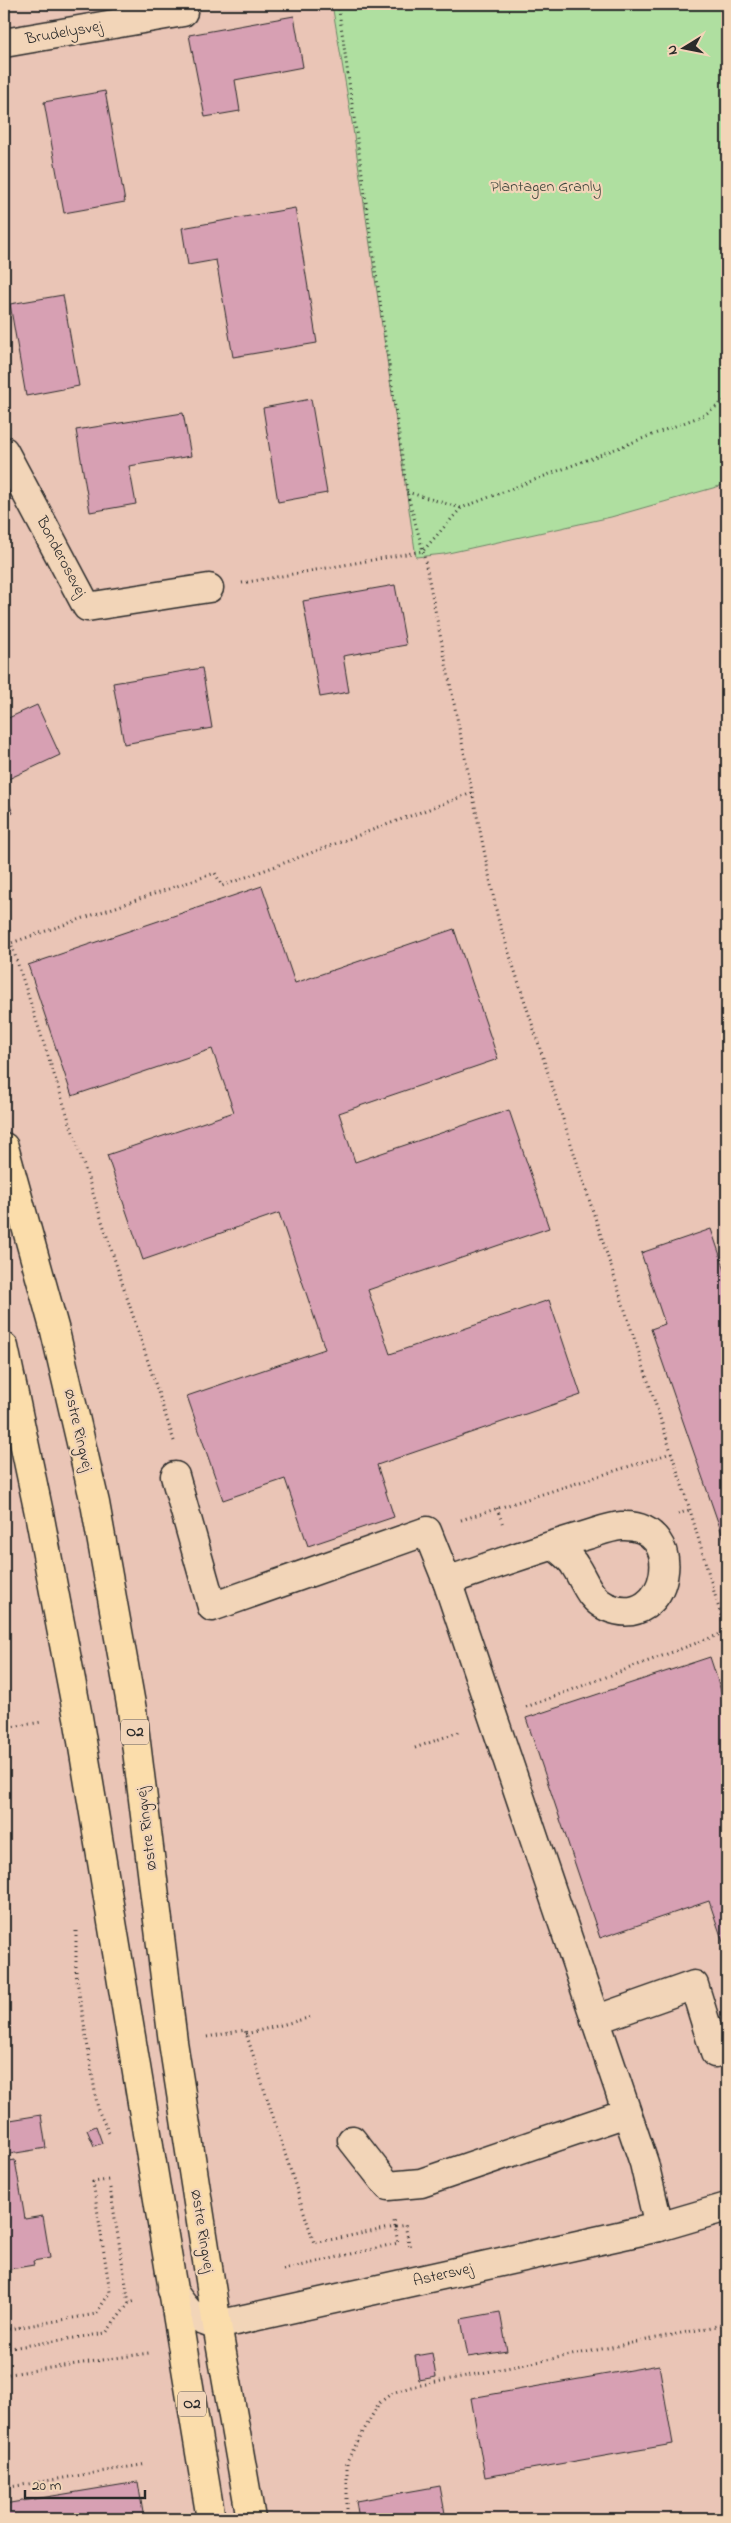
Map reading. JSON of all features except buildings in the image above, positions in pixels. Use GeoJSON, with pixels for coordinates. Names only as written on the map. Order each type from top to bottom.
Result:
{"type":"FeatureCollection","features":[{"type":"Feature","properties":{"kind":"main road","name":"Østre Ringvej"},"geometry":{"type":"LineString","coordinates":[[4,1147],[55,1331],[97,1513],[132,1710],[172,2042],[217,2325],[252,2519]]}},
{"type":"Feature","properties":{"kind":"main road","name":"O2"},"geometry":{"type":"LineString","coordinates":[[4,1347],[39,1513],[78,1717],[211,2519]]}},
{"type":"Feature","properties":{"kind":"street","name":"Brudelysvej"},"geometry":{"type":"LineString","coordinates":[[4,43],[183,12]]}},
{"type":"Feature","properties":{"kind":"street","name":"Bonderosevej"},"geometry":{"type":"LineString","coordinates":[[4,451],[87,606],[209,588]]}},
{"type":"Feature","properties":{"kind":"street"},"geometry":{"type":"LineString","coordinates":[[175,1476],[212,1607],[427,1531],[447,1581],[594,2020],[644,2163],[659,2226]]}},
{"type":"Feature","properties":{"kind":"street"},"geometry":{"type":"LineString","coordinates":[[447,1581],[554,1545]]}},
{"type":"Feature","properties":{"kind":"street"},"geometry":{"type":"LineString","coordinates":[[594,2020],[694,1985],[715,2053]]}},
{"type":"Feature","properties":{"kind":"street"},"geometry":{"type":"LineString","coordinates":[[352,2140],[388,2186],[421,2183],[626,2113]]}},
{"type":"Feature","properties":{"kind":"street","name":"Astersvej"},"geometry":{"type":"LineString","coordinates":[[217,2325],[659,2226],[727,2207]]}},
{"type":"Feature","properties":{"kind":"street"},"geometry":{"type":"LineString","coordinates":[[172,2290],[186,2310],[200,2322],[217,2325]]}},
{"type":"Feature","properties":{"kind":"path"},"geometry":{"type":"LineString","coordinates":[[338,4],[407,492],[423,551],[498,919],[671,1453],[727,1633],[415,1748]]}},
{"type":"Feature","properties":{"kind":"path"},"geometry":{"type":"LineString","coordinates":[[209,588],[423,551],[461,508],[704,415],[727,399]]}},
{"type":"Feature","properties":{"kind":"path"},"geometry":{"type":"LineString","coordinates":[[407,492],[461,508]]}},
{"type":"Feature","properties":{"kind":"path"},"geometry":{"type":"LineString","coordinates":[[175,1476],[177,1451],[11,943],[215,873],[222,886],[472,793]]}},
{"type":"Feature","properties":{"kind":"path"},"geometry":{"type":"LineString","coordinates":[[427,1531],[671,1453]]}},
{"type":"Feature","properties":{"kind":"path"},"geometry":{"type":"LineString","coordinates":[[4,1728],[48,1720]]}},
{"type":"Feature","properties":{"kind":"path"},"geometry":{"type":"LineString","coordinates":[[246,2034],[312,2017]]}},
{"type":"Feature","properties":{"kind":"path"},"geometry":{"type":"LineString","coordinates":[[172,2042],[245,2030],[314,2243],[395,2227],[388,2186]]}},
{"type":"Feature","properties":{"kind":"path"},"geometry":{"type":"LineString","coordinates":[[4,2330],[96,2314],[110,2292],[93,2182],[109,2180]]}},
{"type":"Feature","properties":{"kind":"path"},"geometry":{"type":"LineString","coordinates":[[110,2188],[129,2303]]}},
{"type":"Feature","properties":{"kind":"path"},"geometry":{"type":"LineString","coordinates":[[283,2270],[398,2243]]}},
{"type":"Feature","properties":{"kind":"path"},"geometry":{"type":"LineString","coordinates":[[4,2349],[106,2333],[129,2303],[136,2301]]}},
{"type":"Feature","properties":{"kind":"path"},"geometry":{"type":"LineString","coordinates":[[347,2519],[347,2461],[379,2402],[392,2392],[411,2386],[727,2324]]}},
{"type":"Feature","properties":{"kind":"path"},"geometry":{"type":"LineString","coordinates":[[4,2375],[150,2353]]}},
{"type":"Feature","properties":{"kind":"path"},"geometry":{"type":"LineString","coordinates":[[4,2488],[148,2464]]}},
{"type":"Feature","properties":{"kind":"green space","name":"Plantagen Granly"},"geometry":{"type":"Polygon","coordinates":[[[332,4],[727,4],[727,484],[611,517],[444,554],[416,557],[352,122],[332,4]]]}}]}
